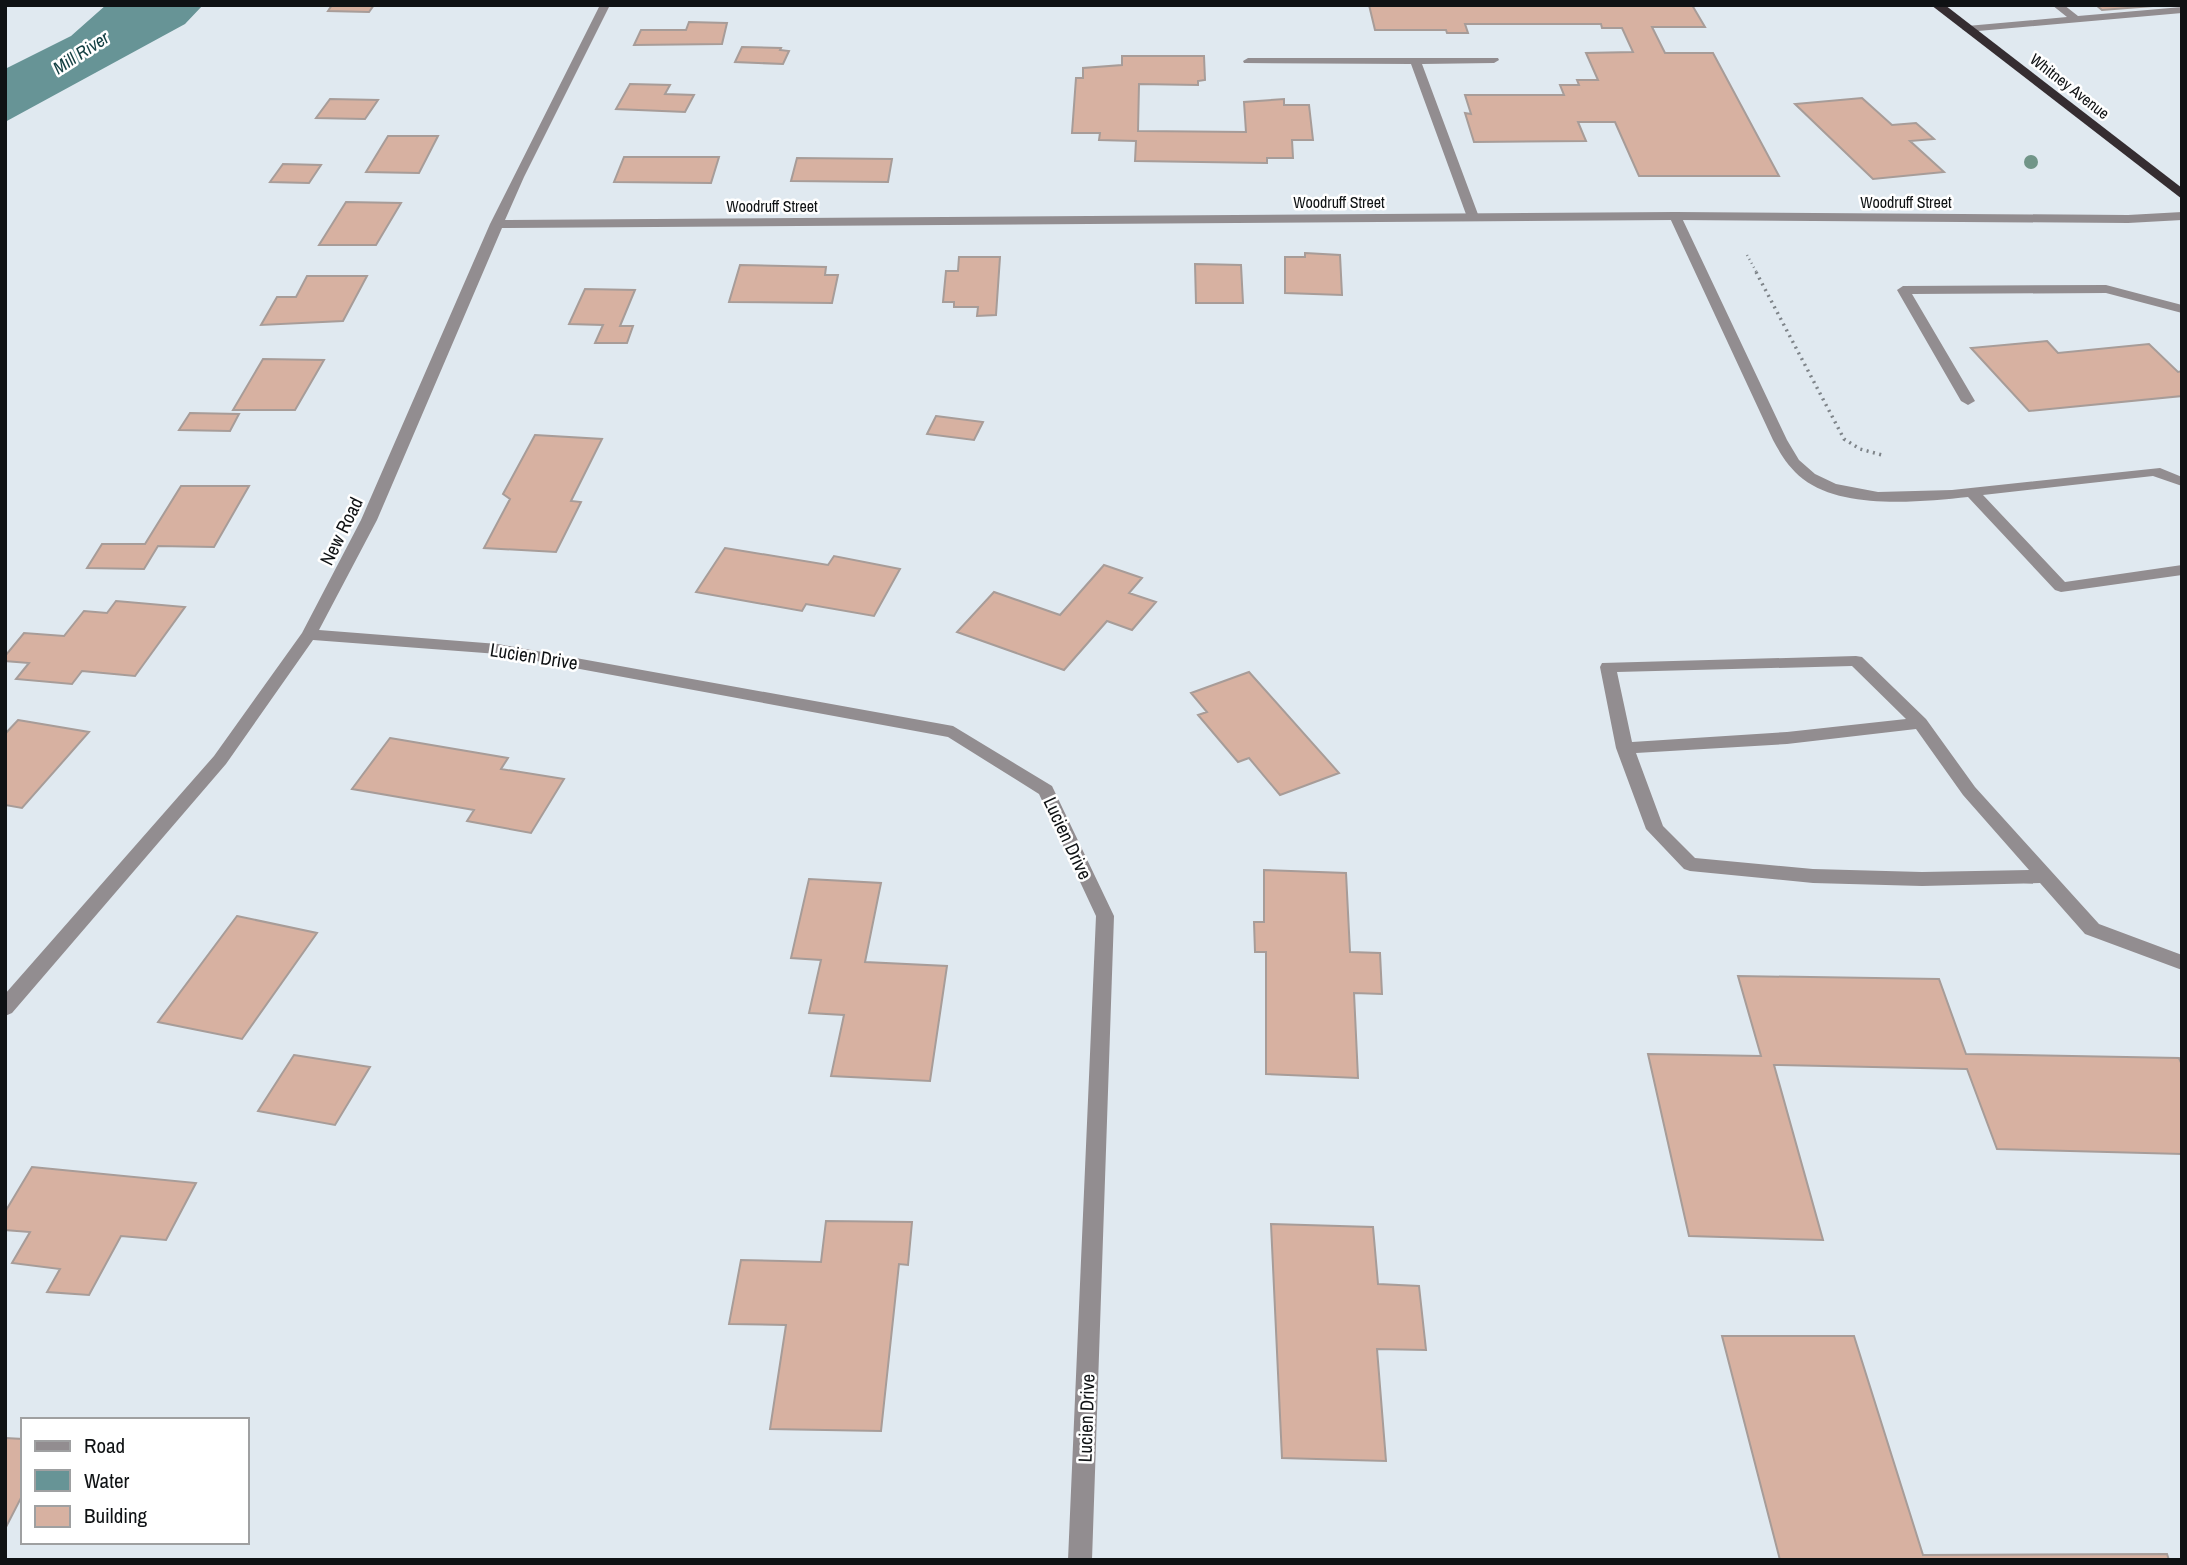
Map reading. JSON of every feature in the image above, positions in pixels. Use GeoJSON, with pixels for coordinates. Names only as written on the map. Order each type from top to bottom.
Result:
{"type":"FeatureCollection","features":[{"type":"Feature","properties":{"kind":"highway","name":"Whitney Avenue"},"geometry":{"type":"LineString","coordinates":[[1937,5],[2182,195]]}},
{"type":"Feature","properties":{"kind":"street","name":"New Road"},"geometry":{"type":"LineString","coordinates":[[5,1008],[220,760],[309,634],[369,520],[496,224],[606,5]]}},
{"type":"Feature","properties":{"kind":"street"},"geometry":{"type":"LineString","coordinates":[[2057,5],[2077,20]]}},
{"type":"Feature","properties":{"kind":"street"},"geometry":{"type":"LineString","coordinates":[[1967,29],[2182,10]]}},
{"type":"Feature","properties":{"kind":"street"},"geometry":{"type":"LineString","coordinates":[[1248,61],[1494,60]]}},
{"type":"Feature","properties":{"kind":"street"},"geometry":{"type":"LineString","coordinates":[[1415,61],[1473,217]]}},
{"type":"Feature","properties":{"kind":"street","name":"Woodruff Street"},"geometry":{"type":"LineString","coordinates":[[496,224],[1675,216],[2128,219],[2182,216]]}},
{"type":"Feature","properties":{"kind":"street"},"geometry":{"type":"LineString","coordinates":[[1675,216],[1780,440],[1796,465],[1820,482],[1872,497],[1898,499],[2155,471],[2182,482]]}},
{"type":"Feature","properties":{"kind":"street"},"geometry":{"type":"LineString","coordinates":[[1968,401],[1903,290],[2106,289],[2182,309]]}},
{"type":"Feature","properties":{"kind":"street"},"geometry":{"type":"LineString","coordinates":[[1972,492],[2061,587],[2182,570]]}},
{"type":"Feature","properties":{"kind":"street","name":"Lucien Drive"},"geometry":{"type":"LineString","coordinates":[[309,634],[498,649],[953,732],[1046,790],[1105,916],[1080,1560]]}},
{"type":"Feature","properties":{"kind":"street"},"geometry":{"type":"LineString","coordinates":[[2045,876],[1922,879],[1813,876],[1690,864],[1655,829],[1625,748],[1608,667],[1856,661],[1920,723],[1969,791],[2045,876],[2092,929],[2182,962]]}},
{"type":"Feature","properties":{"kind":"street"},"geometry":{"type":"LineString","coordinates":[[1625,748],[1787,738],[1920,723]]}},
{"type":"Feature","properties":{"kind":"path"},"geometry":{"type":"LineString","coordinates":[[1742,246],[1844,439],[1860,449],[1910,460],[1941,495]]}},
{"type":"Feature","properties":{"kind":"water","name":"Mill River"},"geometry":{"type":"Polygon","coordinates":[[[106,5],[203,5],[185,24],[5,122],[5,69],[71,36],[106,5]]]}},
{"type":"Feature","properties":{"kind":"building"},"geometry":{"type":"Polygon","coordinates":[[[332,5],[374,5],[369,12],[328,11],[332,5]]]}},
{"type":"Feature","properties":{"kind":"building"},"geometry":{"type":"Polygon","coordinates":[[[1369,5],[1692,5],[1705,27],[1652,27],[1665,53],[1713,53],[1779,176],[1639,176],[1615,122],[1578,122],[1586,141],[1474,142],[1465,113],[1471,114],[1465,95],[1564,95],[1560,85],[1579,85],[1577,80],[1598,80],[1586,53],[1633,52],[1622,28],[1602,28],[1601,24],[1465,24],[1468,33],[1447,33],[1446,30],[1375,30],[1369,5]]]}},
{"type":"Feature","properties":{"kind":"building"},"geometry":{"type":"Polygon","coordinates":[[[2096,5],[2166,5],[2102,10],[2096,5]]]}},
{"type":"Feature","properties":{"kind":"building"},"geometry":{"type":"Polygon","coordinates":[[[689,22],[727,23],[722,44],[634,45],[641,30],[686,30],[689,22]]]}},
{"type":"Feature","properties":{"kind":"building"},"geometry":{"type":"Polygon","coordinates":[[[742,47],[781,48],[780,50],[789,51],[783,64],[735,62],[742,47]]]}},
{"type":"Feature","properties":{"kind":"building"},"geometry":{"type":"Polygon","coordinates":[[[1122,56],[1204,56],[1205,80],[1198,81],[1198,85],[1139,84],[1138,131],[1246,132],[1244,102],[1284,99],[1284,105],[1309,105],[1313,140],[1292,140],[1293,158],[1267,158],[1267,163],[1135,161],[1136,141],[1099,140],[1100,133],[1072,133],[1076,78],[1083,78],[1083,68],[1122,65],[1122,56]]]}},
{"type":"Feature","properties":{"kind":"building"},"geometry":{"type":"Polygon","coordinates":[[[630,84],[670,85],[665,94],[694,95],[685,112],[616,109],[630,84]]]}},
{"type":"Feature","properties":{"kind":"building"},"geometry":{"type":"Polygon","coordinates":[[[1862,98],[1892,125],[1916,123],[1934,139],[1910,141],[1944,172],[1873,179],[1795,104],[1862,98]]]}},
{"type":"Feature","properties":{"kind":"building"},"geometry":{"type":"Polygon","coordinates":[[[330,99],[378,100],[365,119],[316,118],[330,99]]]}},
{"type":"Feature","properties":{"kind":"building"},"geometry":{"type":"Polygon","coordinates":[[[388,136],[438,136],[419,173],[366,172],[388,136]]]}},
{"type":"Feature","properties":{"kind":"building"},"geometry":{"type":"Polygon","coordinates":[[[624,157],[719,157],[711,183],[614,182],[624,157]]]}},
{"type":"Feature","properties":{"kind":"building"},"geometry":{"type":"Polygon","coordinates":[[[797,158],[892,159],[888,182],[791,181],[797,158]]]}},
{"type":"Feature","properties":{"kind":"building"},"geometry":{"type":"Polygon","coordinates":[[[283,164],[321,165],[309,183],[270,182],[283,164]]]}},
{"type":"Feature","properties":{"kind":"building"},"geometry":{"type":"Polygon","coordinates":[[[346,202],[401,203],[376,245],[319,245],[346,202]]]}},
{"type":"Feature","properties":{"kind":"building"},"geometry":{"type":"Polygon","coordinates":[[[1305,253],[1340,255],[1342,295],[1285,293],[1285,257],[1305,257],[1305,253]]]}},
{"type":"Feature","properties":{"kind":"building"},"geometry":{"type":"Polygon","coordinates":[[[959,257],[1000,257],[996,315],[977,316],[978,307],[954,307],[954,302],[943,302],[946,271],[958,271],[959,257]]]}},
{"type":"Feature","properties":{"kind":"building"},"geometry":{"type":"Polygon","coordinates":[[[1195,264],[1241,265],[1243,303],[1196,303],[1195,264]]]}},
{"type":"Feature","properties":{"kind":"building"},"geometry":{"type":"Polygon","coordinates":[[[740,265],[826,267],[825,275],[838,275],[832,303],[729,302],[740,265]]]}},
{"type":"Feature","properties":{"kind":"building"},"geometry":{"type":"Polygon","coordinates":[[[307,276],[367,276],[343,321],[261,325],[277,297],[296,297],[307,276]]]}},
{"type":"Feature","properties":{"kind":"building"},"geometry":{"type":"Polygon","coordinates":[[[585,289],[635,290],[620,326],[633,326],[627,343],[595,343],[603,325],[569,324],[585,289]]]}},
{"type":"Feature","properties":{"kind":"building"},"geometry":{"type":"Polygon","coordinates":[[[2047,341],[2058,353],[2149,344],[2178,372],[2182,371],[2182,396],[2029,411],[1971,348],[2047,341]]]}},
{"type":"Feature","properties":{"kind":"building"},"geometry":{"type":"Polygon","coordinates":[[[263,359],[324,360],[295,410],[233,410],[263,359]]]}},
{"type":"Feature","properties":{"kind":"building"},"geometry":{"type":"Polygon","coordinates":[[[190,413],[239,414],[230,431],[179,430],[190,413]]]}},
{"type":"Feature","properties":{"kind":"building"},"geometry":{"type":"Polygon","coordinates":[[[936,416],[983,422],[974,440],[927,434],[936,416]]]}},
{"type":"Feature","properties":{"kind":"building"},"geometry":{"type":"Polygon","coordinates":[[[535,435],[602,439],[571,501],[581,502],[556,552],[484,548],[510,499],[503,494],[535,435]]]}},
{"type":"Feature","properties":{"kind":"building"},"geometry":{"type":"Polygon","coordinates":[[[181,486],[249,486],[214,547],[158,546],[144,569],[87,568],[102,544],[145,544],[181,486]]]}},
{"type":"Feature","properties":{"kind":"building"},"geometry":{"type":"Polygon","coordinates":[[[725,548],[828,565],[834,556],[900,569],[874,616],[806,604],[802,611],[696,592],[725,548]]]}},
{"type":"Feature","properties":{"kind":"building"},"geometry":{"type":"Polygon","coordinates":[[[1104,565],[1142,578],[1129,593],[1156,602],[1132,630],[1107,621],[1064,670],[957,632],[994,592],[1060,615],[1104,565]]]}},
{"type":"Feature","properties":{"kind":"building"},"geometry":{"type":"Polygon","coordinates":[[[116,601],[185,607],[135,676],[82,671],[72,684],[16,679],[29,663],[5,661],[5,656],[24,633],[64,636],[84,611],[107,613],[116,601]]]}},
{"type":"Feature","properties":{"kind":"building"},"geometry":{"type":"Polygon","coordinates":[[[1249,672],[1339,773],[1280,795],[1249,758],[1238,762],[1198,715],[1207,712],[1191,693],[1249,672]]]}},
{"type":"Feature","properties":{"kind":"building"},"geometry":{"type":"Polygon","coordinates":[[[18,720],[89,732],[22,808],[5,805],[5,734],[18,720]]]}},
{"type":"Feature","properties":{"kind":"building"},"geometry":{"type":"Polygon","coordinates":[[[390,738],[508,758],[501,769],[564,779],[531,833],[467,821],[474,810],[352,789],[390,738]]]}},
{"type":"Feature","properties":{"kind":"building"},"geometry":{"type":"Polygon","coordinates":[[[1264,870],[1346,873],[1350,952],[1380,953],[1382,994],[1354,993],[1358,1078],[1266,1074],[1266,952],[1255,952],[1254,922],[1264,922],[1264,870]]]}},
{"type":"Feature","properties":{"kind":"building"},"geometry":{"type":"Polygon","coordinates":[[[809,879],[881,883],[865,962],[947,966],[930,1081],[831,1076],[844,1015],[809,1013],[821,960],[791,958],[809,879]]]}},
{"type":"Feature","properties":{"kind":"building"},"geometry":{"type":"Polygon","coordinates":[[[237,916],[317,933],[242,1039],[158,1022],[237,916]]]}},
{"type":"Feature","properties":{"kind":"building"},"geometry":{"type":"Polygon","coordinates":[[[1738,976],[1939,979],[1966,1054],[2179,1058],[2182,1065],[2182,1154],[1997,1149],[1967,1069],[1774,1065],[1823,1240],[1689,1236],[1648,1054],[1761,1056],[1738,976]]]}},
{"type":"Feature","properties":{"kind":"building"},"geometry":{"type":"Polygon","coordinates":[[[294,1055],[370,1067],[335,1125],[258,1111],[294,1055]]]}},
{"type":"Feature","properties":{"kind":"building"},"geometry":{"type":"Polygon","coordinates":[[[32,1167],[196,1183],[166,1240],[121,1236],[89,1295],[47,1292],[60,1269],[12,1263],[30,1232],[5,1230],[5,1212],[32,1167]]]}},
{"type":"Feature","properties":{"kind":"building"},"geometry":{"type":"Polygon","coordinates":[[[826,1221],[912,1222],[908,1265],[899,1264],[881,1431],[770,1429],[786,1325],[729,1324],[741,1260],[821,1262],[826,1221]]]}},
{"type":"Feature","properties":{"kind":"building"},"geometry":{"type":"Polygon","coordinates":[[[1271,1224],[1373,1227],[1378,1284],[1419,1286],[1426,1350],[1377,1349],[1386,1461],[1282,1458],[1271,1224]]]}},
{"type":"Feature","properties":{"kind":"building"},"geometry":{"type":"Polygon","coordinates":[[[1722,1336],[1854,1336],[1923,1555],[2167,1554],[2169,1560],[1780,1560],[1722,1336]]]}},
{"type":"Feature","properties":{"kind":"building"},"geometry":{"type":"Polygon","coordinates":[[[5,1438],[21,1439],[21,1498],[5,1529],[5,1438]]]}}]}
